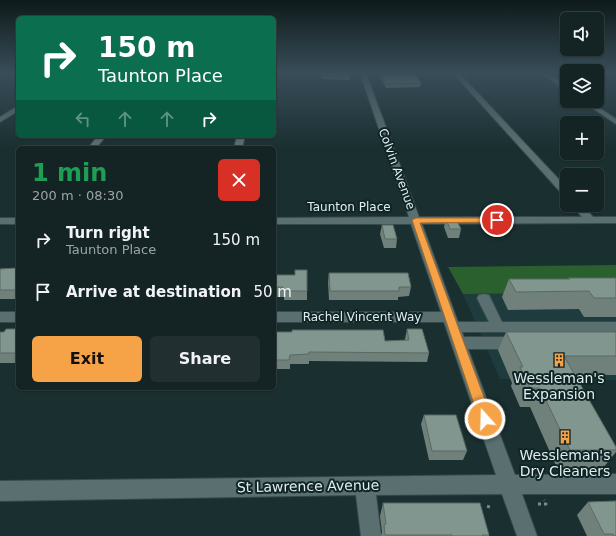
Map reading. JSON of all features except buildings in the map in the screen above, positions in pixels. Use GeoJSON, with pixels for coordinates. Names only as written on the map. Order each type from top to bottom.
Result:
{"type":"FeatureCollection","features":[{"type":"Feature","properties":{"kind":"street","name":"Colvin Avenue"},"geometry":{"type":"LineString","coordinates":[[372,98],[527,536]]}},
{"type":"Feature","properties":{"kind":"street"},"geometry":{"type":"LineString","coordinates":[[479,98],[560,186]]}},
{"type":"Feature","properties":{"kind":"street"},"geometry":{"type":"LineString","coordinates":[[595,108],[616,122]]}},
{"type":"Feature","properties":{"kind":"street"},"geometry":{"type":"LineString","coordinates":[[0,120],[16,109]]}},
{"type":"Feature","properties":{"kind":"street"},"geometry":{"type":"LineString","coordinates":[[94,146],[100,138]]}},
{"type":"Feature","properties":{"kind":"street"},"geometry":{"type":"LineString","coordinates":[[583,212],[590,220]]}},
{"type":"Feature","properties":{"kind":"street","name":"Taunton Place"},"geometry":{"type":"LineString","coordinates":[[276,221],[616,220]]}},
{"type":"Feature","properties":{"kind":"street"},"geometry":{"type":"LineString","coordinates":[[0,221],[16,221]]}},
{"type":"Feature","properties":{"kind":"street"},"geometry":{"type":"LineString","coordinates":[[484,298],[498,327]]}},
{"type":"Feature","properties":{"kind":"street"},"geometry":{"type":"LineString","coordinates":[[0,317],[16,317]]}},
{"type":"Feature","properties":{"kind":"street","name":"Rachel Vincent Way"},"geometry":{"type":"LineString","coordinates":[[276,317],[452,322],[498,327],[616,327]]}},
{"type":"Feature","properties":{"kind":"street"},"geometry":{"type":"LineString","coordinates":[[459,343],[528,343]]}},
{"type":"Feature","properties":{"kind":"street"},"geometry":{"type":"LineString","coordinates":[[365,484],[371,536]]}},
{"type":"Feature","properties":{"kind":"street","name":"St Lawrence Avenue"},"geometry":{"type":"LineString","coordinates":[[0,491],[365,484],[616,484]]}},
{"type":"Feature","properties":{"kind":"path"},"geometry":{"type":"LineString","coordinates":[[538,504],[546,504],[544,499]]}},
{"type":"Feature","properties":{"kind":"shaded area"},"geometry":{"type":"Polygon","coordinates":[[[616,292],[616,380],[500,379],[463,294],[616,292]]]}},
{"type":"Feature","properties":{"kind":"green space"},"geometry":{"type":"Polygon","coordinates":[[[616,265],[616,292],[463,294],[448,267],[616,265]]]}},
{"type":"Feature","properties":{"kind":"place","name":"Wessleman's Expansion"},"geometry":{"type":"Point","coordinates":[559,360]}},
{"type":"Feature","properties":{"kind":"place","name":"Wessleman's Dry Cleaners"},"geometry":{"type":"Point","coordinates":[565,437]}},
{"type":"Feature","properties":{"kind":"route"},"geometry":{"type":"LineString","coordinates":[[485,419],[416,220],[497,220]]}}]}
